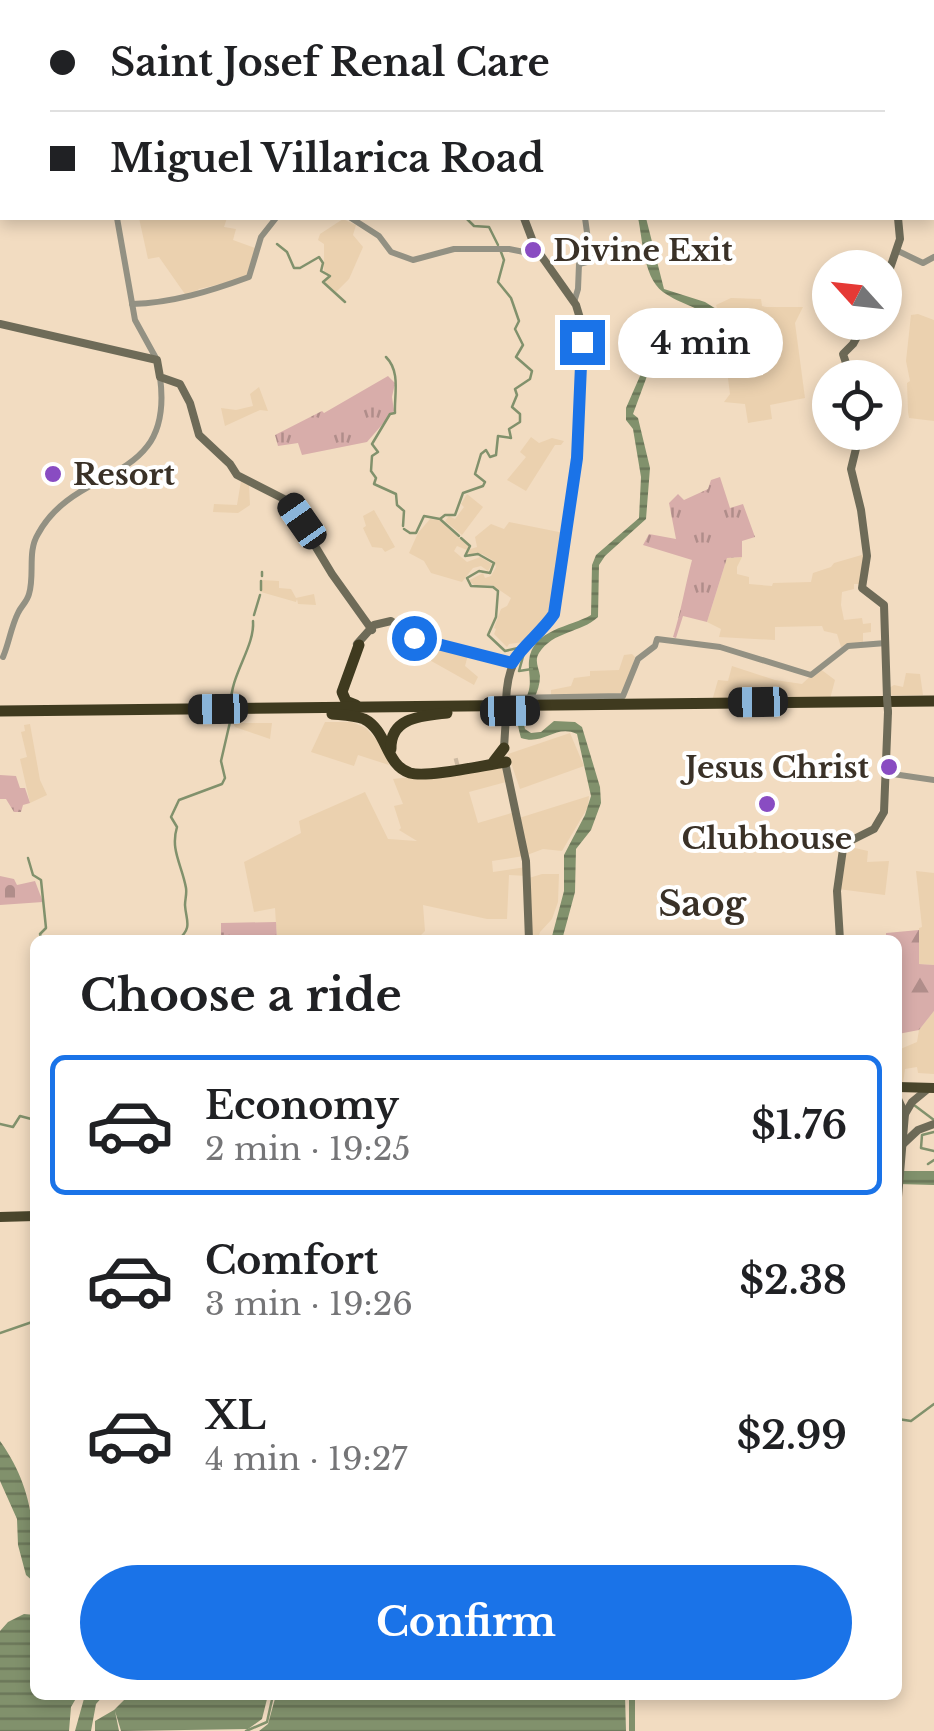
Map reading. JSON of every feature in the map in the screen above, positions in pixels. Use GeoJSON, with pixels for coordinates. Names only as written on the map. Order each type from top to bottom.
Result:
{"type":"FeatureCollection","features":[{"type":"Feature","properties":{"kind":"highway"},"geometry":{"type":"LineString","coordinates":[[310,708],[335,700],[358,644]]}},
{"type":"Feature","properties":{"kind":"highway"},"geometry":{"type":"LineString","coordinates":[[358,644],[342,694],[348,703],[370,707]]}},
{"type":"Feature","properties":{"kind":"highway"},"geometry":{"type":"LineString","coordinates":[[698,704],[717,696]]}},
{"type":"Feature","properties":{"kind":"highway"},"geometry":{"type":"LineString","coordinates":[[826,696],[854,702]]}},
{"type":"Feature","properties":{"kind":"highway"},"geometry":{"type":"LineString","coordinates":[[536,705],[934,701]]}},
{"type":"Feature","properties":{"kind":"highway"},"geometry":{"type":"LineString","coordinates":[[0,713],[934,701]]}},
{"type":"Feature","properties":{"kind":"highway"},"geometry":{"type":"LineString","coordinates":[[502,757],[412,770],[394,758],[390,741],[396,728],[410,720],[510,705]]}},
{"type":"Feature","properties":{"kind":"highway"},"geometry":{"type":"LineString","coordinates":[[0,713],[461,712]]}},
{"type":"Feature","properties":{"kind":"highway"},"geometry":{"type":"LineString","coordinates":[[328,713],[358,717],[370,723],[384,737],[396,764],[411,773],[502,757]]}},
{"type":"Feature","properties":{"kind":"highway"},"geometry":{"type":"LineString","coordinates":[[902,1088],[931,1088]]}},
{"type":"Feature","properties":{"kind":"highway"},"geometry":{"type":"LineString","coordinates":[[0,1218],[30,1218]]}},
{"type":"Feature","properties":{"kind":"main road"},"geometry":{"type":"LineString","coordinates":[[508,673],[517,655],[550,620],[556,602],[577,458],[582,325],[574,302],[534,247],[525,220]]}},
{"type":"Feature","properties":{"kind":"main road"},"geometry":{"type":"LineString","coordinates":[[896,250],[900,237],[898,220]]}},
{"type":"Feature","properties":{"kind":"main road"},"geometry":{"type":"LineString","coordinates":[[0,324],[157,360],[160,377],[178,382],[195,414],[199,435],[238,476],[288,502],[332,574],[372,627]]}},
{"type":"Feature","properties":{"kind":"main road"},"geometry":{"type":"LineString","coordinates":[[845,360],[843,354],[856,340]]}},
{"type":"Feature","properties":{"kind":"main road"},"geometry":{"type":"LineString","coordinates":[[840,935],[837,891],[844,849],[848,842],[870,833],[885,807],[886,643],[882,602],[862,588],[866,547],[851,468],[856,450]]}},
{"type":"Feature","properties":{"kind":"main road"},"geometry":{"type":"LineString","coordinates":[[358,644],[372,627],[391,622],[420,641],[508,664],[510,705],[502,757],[526,861],[529,935]]}},
{"type":"Feature","properties":{"kind":"main road"},"geometry":{"type":"LineString","coordinates":[[502,660],[517,655]]}},
{"type":"Feature","properties":{"kind":"main road"},"geometry":{"type":"LineString","coordinates":[[887,698],[934,701]]}},
{"type":"Feature","properties":{"kind":"main road"},"geometry":{"type":"LineString","coordinates":[[902,1145],[905,1114],[912,1102],[931,1088]]}},
{"type":"Feature","properties":{"kind":"main road"},"geometry":{"type":"LineString","coordinates":[[902,1107],[905,1114]]}},
{"type":"Feature","properties":{"kind":"main road"},"geometry":{"type":"LineString","coordinates":[[902,1145],[918,1130],[934,1124]]}},
{"type":"Feature","properties":{"kind":"street"},"geometry":{"type":"LineString","coordinates":[[117,220],[138,328],[157,360]]}},
{"type":"Feature","properties":{"kind":"street"},"geometry":{"type":"LineString","coordinates":[[132,304],[183,300],[196,292],[249,277],[261,237],[274,220]]}},
{"type":"Feature","properties":{"kind":"street"},"geometry":{"type":"LineString","coordinates":[[354,220],[379,236],[388,250],[413,260],[454,249],[524,252],[534,247]]}},
{"type":"Feature","properties":{"kind":"street"},"geometry":{"type":"LineString","coordinates":[[574,302],[579,264],[591,262],[586,220]]}},
{"type":"Feature","properties":{"kind":"street"},"geometry":{"type":"LineString","coordinates":[[902,253],[924,263],[934,257]]}},
{"type":"Feature","properties":{"kind":"street"},"geometry":{"type":"LineString","coordinates":[[2,660],[30,591],[32,549],[37,534],[66,502],[124,467],[146,448],[160,427],[160,377]]}},
{"type":"Feature","properties":{"kind":"street"},"geometry":{"type":"LineString","coordinates":[[536,705],[623,696],[638,660],[655,646],[657,639],[720,648],[810,675],[844,648],[886,643]]}},
{"type":"Feature","properties":{"kind":"street"},"geometry":{"type":"LineString","coordinates":[[886,774],[934,780]]}},
{"type":"Feature","properties":{"kind":"shaded area"},"geometry":{"type":"Polygon","coordinates":[[[139,220],[226,220],[224,227],[236,229],[233,240],[255,248],[246,278],[199,289],[187,297],[159,257],[148,259],[139,220]]]}},
{"type":"Feature","properties":{"kind":"shaded area"},"geometry":{"type":"Polygon","coordinates":[[[345,220],[356,225],[353,235],[363,247],[349,279],[336,292],[325,282],[331,275],[324,273],[320,234],[345,220]]]}},
{"type":"Feature","properties":{"kind":"shaded area"},"geometry":{"type":"Polygon","coordinates":[[[638,220],[647,220],[664,289],[705,302],[721,312],[724,344],[718,362],[703,374],[691,377],[677,363],[660,360],[650,368],[633,414],[638,418],[650,468],[646,519],[599,565],[598,617],[552,640],[538,656],[540,682],[523,720],[525,729],[541,732],[554,721],[575,722],[582,727],[601,803],[591,830],[576,849],[575,892],[563,935],[552,935],[564,891],[564,855],[591,796],[577,734],[562,732],[536,739],[521,738],[518,717],[529,689],[532,650],[554,630],[591,615],[592,565],[596,555],[639,518],[641,477],[626,408],[650,353],[661,348],[683,359],[694,373],[707,369],[719,345],[719,323],[656,285],[638,220]]]}},
{"type":"Feature","properties":{"kind":"shaded area"},"geometry":{"type":"Polygon","coordinates":[[[731,298],[761,299],[766,307],[803,307],[795,323],[805,398],[770,405],[772,419],[748,423],[745,404],[724,402],[730,394],[725,355],[728,343],[716,305],[731,298]]]}},
{"type":"Feature","properties":{"kind":"shaded area"},"geometry":{"type":"Polygon","coordinates":[[[911,315],[934,320],[934,421],[909,418],[908,412],[910,381],[906,361],[911,315]]]}},
{"type":"Feature","properties":{"kind":"shaded area"},"geometry":{"type":"Polygon","coordinates":[[[259,387],[268,411],[260,410],[225,426],[221,408],[253,406],[250,394],[259,387]]]}},
{"type":"Feature","properties":{"kind":"shaded area"},"geometry":{"type":"Polygon","coordinates":[[[531,437],[539,443],[552,438],[564,441],[555,445],[526,491],[507,480],[526,457],[520,452],[531,437]]]}},
{"type":"Feature","properties":{"kind":"shaded area"},"geometry":{"type":"Polygon","coordinates":[[[241,481],[249,485],[250,505],[238,513],[213,512],[214,504],[237,505],[241,481]]]}},
{"type":"Feature","properties":{"kind":"shaded area"},"geometry":{"type":"Polygon","coordinates":[[[467,494],[483,507],[462,535],[445,521],[449,516],[455,519],[467,494]]]}},
{"type":"Feature","properties":{"kind":"shaded area"},"geometry":{"type":"Polygon","coordinates":[[[374,510],[395,547],[385,552],[372,547],[363,528],[363,516],[374,510]]]}},
{"type":"Feature","properties":{"kind":"shaded area"},"geometry":{"type":"Polygon","coordinates":[[[430,519],[439,520],[469,547],[467,550],[457,546],[454,551],[467,562],[480,557],[492,564],[488,571],[481,566],[473,568],[462,582],[431,573],[424,561],[409,553],[430,519]]]}},
{"type":"Feature","properties":{"kind":"shaded area"},"geometry":{"type":"Polygon","coordinates":[[[509,522],[564,533],[552,615],[524,642],[507,647],[494,634],[501,609],[511,598],[492,585],[476,586],[468,581],[483,573],[485,578],[491,576],[496,567],[494,561],[482,554],[466,555],[467,550],[477,547],[475,537],[491,524],[504,529],[509,522]]]}},
{"type":"Feature","properties":{"kind":"shaded area"},"geometry":{"type":"Polygon","coordinates":[[[865,554],[861,584],[842,592],[841,605],[844,620],[862,618],[863,624],[871,623],[871,632],[863,633],[863,642],[841,647],[837,634],[824,631],[822,626],[775,627],[775,640],[719,637],[721,629],[707,622],[727,558],[742,557],[737,574],[749,577],[749,584],[772,586],[811,582],[813,573],[865,554]]]}},
{"type":"Feature","properties":{"kind":"shaded area"},"geometry":{"type":"Polygon","coordinates":[[[262,580],[279,581],[279,588],[291,589],[296,598],[314,594],[316,605],[298,604],[297,599],[296,602],[261,592],[262,580]]]}},
{"type":"Feature","properties":{"kind":"shaded area"},"geometry":{"type":"Polygon","coordinates":[[[430,646],[468,655],[465,666],[478,677],[474,685],[426,658],[430,646]]]}},
{"type":"Feature","properties":{"kind":"shaded area"},"geometry":{"type":"Polygon","coordinates":[[[624,655],[635,657],[624,693],[551,696],[551,690],[571,686],[574,678],[590,676],[590,671],[619,670],[624,655]]]}},
{"type":"Feature","properties":{"kind":"shaded area"},"geometry":{"type":"Polygon","coordinates":[[[732,666],[802,684],[819,668],[835,680],[830,699],[712,701],[718,680],[728,681],[732,666]]]}},
{"type":"Feature","properties":{"kind":"shaded area"},"geometry":{"type":"Polygon","coordinates":[[[906,673],[920,674],[923,695],[889,695],[889,688],[894,685],[903,687],[906,673]]]}},
{"type":"Feature","properties":{"kind":"shaded area"},"geometry":{"type":"Polygon","coordinates":[[[325,722],[352,722],[366,728],[381,745],[389,765],[358,755],[354,766],[311,752],[325,722]]]}},
{"type":"Feature","properties":{"kind":"shaded area"},"geometry":{"type":"Polygon","coordinates":[[[233,723],[272,723],[270,739],[235,727],[233,723]]]}},
{"type":"Feature","properties":{"kind":"shaded area"},"geometry":{"type":"Polygon","coordinates":[[[30,724],[40,780],[47,795],[30,803],[20,759],[27,757],[21,732],[25,731],[24,725],[30,724]]]}},
{"type":"Feature","properties":{"kind":"shaded area"},"geometry":{"type":"Polygon","coordinates":[[[570,733],[584,766],[520,789],[508,754],[570,733]]]}},
{"type":"Feature","properties":{"kind":"shaded area"},"geometry":{"type":"Polygon","coordinates":[[[503,767],[506,782],[469,792],[478,823],[515,812],[524,856],[492,861],[493,872],[526,867],[527,876],[509,875],[507,919],[487,919],[423,905],[425,931],[421,935],[277,935],[275,908],[254,912],[244,862],[301,833],[299,821],[365,792],[388,839],[417,841],[399,830],[394,806],[403,804],[393,779],[503,767]]]}},
{"type":"Feature","properties":{"kind":"shaded area"},"geometry":{"type":"Polygon","coordinates":[[[589,796],[588,807],[562,851],[543,849],[527,855],[519,818],[589,796]]]}},
{"type":"Feature","properties":{"kind":"shaded area"},"geometry":{"type":"Polygon","coordinates":[[[846,846],[868,851],[867,862],[889,861],[885,895],[838,889],[846,846]]]}},
{"type":"Feature","properties":{"kind":"shaded area"},"geometry":{"type":"Polygon","coordinates":[[[916,871],[934,873],[934,965],[919,964],[922,927],[916,871]]]}},
{"type":"Feature","properties":{"kind":"shaded area"},"geometry":{"type":"Polygon","coordinates":[[[559,874],[558,902],[552,919],[539,935],[530,935],[529,878],[559,874]]]}},
{"type":"Feature","properties":{"kind":"shaded area"},"geometry":{"type":"Polygon","coordinates":[[[934,1011],[934,1074],[918,1073],[917,1067],[905,1069],[902,1084],[902,1048],[917,1042],[919,1030],[934,1011]]]}},
{"type":"Feature","properties":{"kind":"shaded area"},"geometry":{"type":"Polygon","coordinates":[[[902,1171],[934,1171],[934,1185],[902,1184],[902,1171]]]}},
{"type":"Feature","properties":{"kind":"shaded area"},"geometry":{"type":"Polygon","coordinates":[[[0,1441],[19,1475],[30,1509],[30,1579],[18,1545],[17,1519],[0,1481],[0,1441]]]}},
{"type":"Feature","properties":{"kind":"shaded area"},"geometry":{"type":"Polygon","coordinates":[[[30,1615],[30,1700],[75,1700],[69,1731],[0,1731],[0,1631],[8,1622],[30,1615]]]}},
{"type":"Feature","properties":{"kind":"shaded area"},"geometry":{"type":"Polygon","coordinates":[[[84,1700],[100,1700],[91,1731],[75,1731],[84,1700]]]}},
{"type":"Feature","properties":{"kind":"shaded area"},"geometry":{"type":"Polygon","coordinates":[[[124,1700],[267,1700],[262,1719],[248,1729],[121,1731],[115,1711],[119,1731],[95,1731],[95,1721],[124,1700]]]}},
{"type":"Feature","properties":{"kind":"shaded area"},"geometry":{"type":"Polygon","coordinates":[[[275,1700],[625,1700],[626,1731],[259,1731],[268,1724],[275,1700]]]}},
{"type":"Feature","properties":{"kind":"green space"},"geometry":{"type":"Polygon","coordinates":[[[388,376],[395,383],[394,411],[367,442],[302,455],[298,443],[278,446],[275,435],[324,413],[388,376]]]}},
{"type":"Feature","properties":{"kind":"green space"},"geometry":{"type":"Polygon","coordinates":[[[720,477],[730,508],[743,504],[755,537],[742,541],[742,557],[727,558],[707,622],[683,616],[676,638],[673,637],[692,560],[643,545],[649,534],[676,539],[669,503],[678,494],[684,500],[708,489],[711,480],[720,477]]]}},
{"type":"Feature","properties":{"kind":"green space"},"geometry":{"type":"Polygon","coordinates":[[[0,775],[16,776],[20,788],[25,788],[30,803],[23,805],[21,812],[14,812],[6,799],[0,799],[0,775]]]}},
{"type":"Feature","properties":{"kind":"green space"},"geometry":{"type":"Polygon","coordinates":[[[0,876],[14,879],[17,885],[35,881],[43,902],[0,905],[0,876]]]}},
{"type":"Feature","properties":{"kind":"green space"},"geometry":{"type":"Polygon","coordinates":[[[276,922],[277,935],[221,935],[221,923],[276,922]]]}},
{"type":"Feature","properties":{"kind":"green space"},"geometry":{"type":"Polygon","coordinates":[[[919,930],[919,964],[934,965],[934,1011],[919,1030],[902,1033],[902,935],[886,933],[919,930]]]}},
{"type":"Feature","properties":{"kind":"waterway"},"geometry":{"type":"LineString","coordinates":[[468,220],[474,226],[489,227],[498,245]]}},
{"type":"Feature","properties":{"kind":"waterway"},"geometry":{"type":"LineString","coordinates":[[277,244],[287,252],[294,268],[319,257],[323,263],[321,271],[330,276],[323,282],[345,302]]}},
{"type":"Feature","properties":{"kind":"waterway"},"geometry":{"type":"LineString","coordinates":[[404,529],[416,533],[424,516],[440,519],[455,515],[463,493],[485,482],[475,474],[481,454],[486,450],[490,457],[496,455],[498,436],[511,438],[509,429],[520,422],[520,414],[512,407],[515,389],[530,379],[532,371],[516,357],[523,345],[515,329],[519,321],[511,298],[498,282],[504,260],[501,252]]}},
{"type":"Feature","properties":{"kind":"waterway"},"geometry":{"type":"LineString","coordinates":[[386,357],[395,377],[395,413],[390,414],[372,444],[378,452],[372,456],[371,471],[376,478],[374,484],[396,494],[397,505],[404,511],[403,526]]}},
{"type":"Feature","properties":{"kind":"waterway"},"geometry":{"type":"LineString","coordinates":[[441,520],[459,536]]}},
{"type":"Feature","properties":{"kind":"waterway"},"geometry":{"type":"LineString","coordinates":[[461,538],[470,546],[465,556],[478,554],[494,563],[490,573],[479,571],[467,578],[471,586],[493,587],[498,591],[496,617],[488,635],[505,651],[518,648]]}},
{"type":"Feature","properties":{"kind":"waterway"},"geometry":{"type":"LineString","coordinates":[[261,581],[261,590]]}},
{"type":"Feature","properties":{"kind":"waterway"},"geometry":{"type":"LineString","coordinates":[[254,615],[260,595]]}},
{"type":"Feature","properties":{"kind":"waterway"},"geometry":{"type":"LineString","coordinates":[[231,704],[253,621]]}},
{"type":"Feature","properties":{"kind":"waterway"},"geometry":{"type":"LineString","coordinates":[[524,653],[519,671],[532,669]]}},
{"type":"Feature","properties":{"kind":"waterway"},"geometry":{"type":"LineString","coordinates":[[183,935],[187,927],[186,890],[176,850],[177,827],[171,817],[179,800],[222,784],[225,778],[221,761],[230,722]]}},
{"type":"Feature","properties":{"kind":"waterway"},"geometry":{"type":"LineString","coordinates":[[28,858],[33,875],[41,880],[46,928],[40,935]]}},
{"type":"Feature","properties":{"kind":"waterway"},"geometry":{"type":"LineString","coordinates":[[914,1105],[934,1120]]}},
{"type":"Feature","properties":{"kind":"waterway"},"geometry":{"type":"LineString","coordinates":[[0,1124],[13,1127],[20,1116],[30,1119]]}},
{"type":"Feature","properties":{"kind":"waterway"},"geometry":{"type":"LineString","coordinates":[[934,1132],[922,1135],[921,1148],[934,1151]]}},
{"type":"Feature","properties":{"kind":"waterway"},"geometry":{"type":"LineString","coordinates":[[928,1164],[934,1160]]}},
{"type":"Feature","properties":{"kind":"waterway"},"geometry":{"type":"LineString","coordinates":[[0,1333],[30,1323]]}},
{"type":"Feature","properties":{"kind":"waterway"},"geometry":{"type":"LineString","coordinates":[[902,1420],[911,1421],[934,1404]]}},
{"type":"Feature","properties":{"kind":"waterway"},"geometry":{"type":"LineString","coordinates":[[246,1731],[267,1722],[272,1700]]}},
{"type":"Feature","properties":{"kind":"waterway"},"geometry":{"type":"LineString","coordinates":[[632,1700],[632,1731]]}},
{"type":"Feature","properties":{"kind":"tunnel"},"geometry":{"type":"LineString","coordinates":[[455,764],[459,763]]}},
{"type":"Feature","properties":{"kind":"place","name":"Divine Exit"},"geometry":{"type":"Point","coordinates":[533,250]}},
{"type":"Feature","properties":{"kind":"place","name":"Resort"},"geometry":{"type":"Point","coordinates":[53,474]}},
{"type":"Feature","properties":{"kind":"place","name":"Jesus Christ"},"geometry":{"type":"Point","coordinates":[889,767]}},
{"type":"Feature","properties":{"kind":"place","name":"Clubhouse"},"geometry":{"type":"Point","coordinates":[767,804]}},
{"type":"Feature","properties":{"kind":"district","name":"Saog"},"geometry":{"type":"Point","coordinates":[702,903]}},
{"type":"Feature","properties":{"kind":"route"},"geometry":{"type":"LineString","coordinates":[[414,638],[512,663],[554,614],[577,458],[582,342]]}}]}
